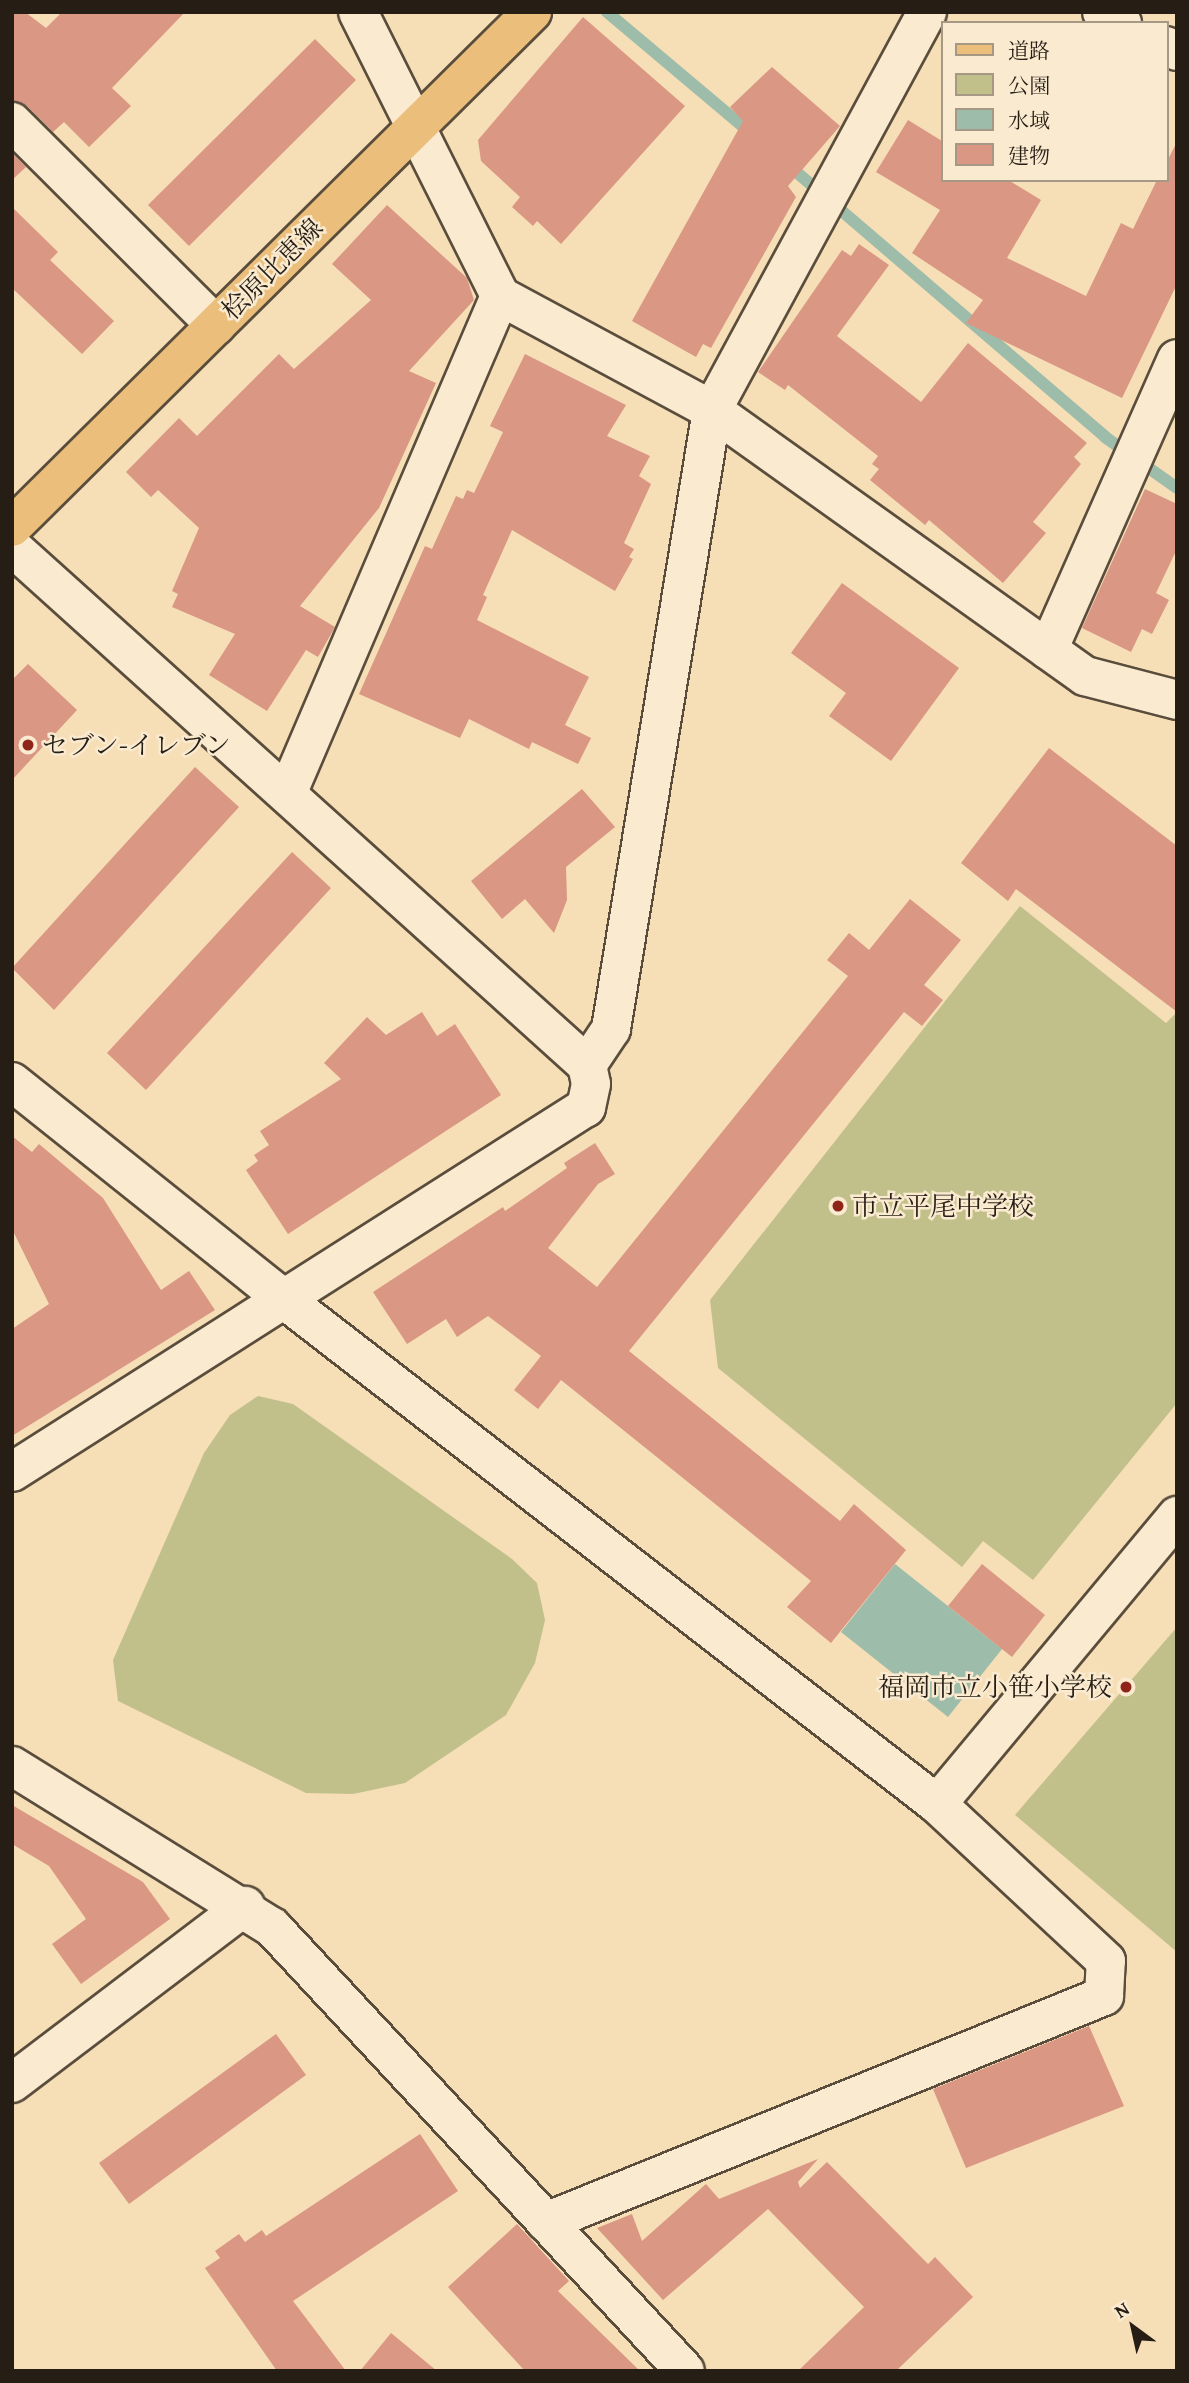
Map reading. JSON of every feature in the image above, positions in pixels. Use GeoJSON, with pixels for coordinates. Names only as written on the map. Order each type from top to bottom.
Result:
{"type":"FeatureCollection","features":[{"type":"Feature","properties":{"kind":"main road","name":"桧原比恵線"},"geometry":{"type":"LineString","coordinates":[[12,527],[416,124],[533,12]]}},
{"type":"Feature","properties":{"kind":"street"},"geometry":{"type":"LineString","coordinates":[[358,12],[500,296],[712,410],[1085,676],[1177,699]]}},
{"type":"Feature","properties":{"kind":"street"},"geometry":{"type":"LineString","coordinates":[[587,1065],[611,1028],[712,410],[927,12]]}},
{"type":"Feature","properties":{"kind":"street"},"geometry":{"type":"LineString","coordinates":[[1102,12],[1118,21]]}},
{"type":"Feature","properties":{"kind":"street"},"geometry":{"type":"LineString","coordinates":[[12,122],[216,325]]}},
{"type":"Feature","properties":{"kind":"street"},"geometry":{"type":"LineString","coordinates":[[287,794],[500,296]]}},
{"type":"Feature","properties":{"kind":"street"},"geometry":{"type":"LineString","coordinates":[[1048,650],[1177,359]]}},
{"type":"Feature","properties":{"kind":"street"},"geometry":{"type":"LineString","coordinates":[[12,547],[587,1065],[592,1084],[586,1107],[281,1297],[12,1472]]}},
{"type":"Feature","properties":{"kind":"street"},"geometry":{"type":"LineString","coordinates":[[12,1083],[281,1297],[937,1804],[1106,1961],[1104,1996],[546,2222]]}},
{"type":"Feature","properties":{"kind":"street"},"geometry":{"type":"LineString","coordinates":[[937,1804],[1177,1516]]}},
{"type":"Feature","properties":{"kind":"street"},"geometry":{"type":"LineString","coordinates":[[12,1766],[245,1906],[272,1927],[685,2371]]}},
{"type":"Feature","properties":{"kind":"street"},"geometry":{"type":"LineString","coordinates":[[12,2083],[245,1906]]}},
{"type":"Feature","properties":{"kind":"green space"},"geometry":{"type":"Polygon","coordinates":[[[1020,906],[1166,1023],[1177,1012],[1177,1403],[1033,1580],[983,1541],[962,1567],[718,1368],[710,1300],[1020,906]]]}},
{"type":"Feature","properties":{"kind":"green space"},"geometry":{"type":"Polygon","coordinates":[[[258,1396],[293,1404],[512,1559],[537,1583],[545,1620],[535,1663],[506,1715],[405,1783],[353,1794],[306,1793],[118,1701],[113,1660],[204,1453],[230,1415],[258,1396]]]}},
{"type":"Feature","properties":{"kind":"green space","name":"福岡市立小笹小学校"},"geometry":{"type":"Polygon","coordinates":[[[1177,1627],[1177,1952],[1015,1815],[1177,1627]]]}},
{"type":"Feature","properties":{"kind":"water"},"geometry":{"type":"Polygon","coordinates":[[[895,1564],[1002,1649],[948,1717],[841,1632],[895,1564]]]}},
{"type":"Feature","properties":{"kind":"building"},"geometry":{"type":"Polygon","coordinates":[[[12,12],[25,12],[46,28],[62,12],[185,12],[112,88],[131,106],[89,147],[64,122],[53,132],[27,106],[12,101],[12,12]]]}},
{"type":"Feature","properties":{"kind":"building"},"geometry":{"type":"Polygon","coordinates":[[[583,17],[685,106],[561,244],[537,221],[533,226],[512,207],[520,197],[481,161],[478,140],[583,17]]]}},
{"type":"Feature","properties":{"kind":"building"},"geometry":{"type":"Polygon","coordinates":[[[315,39],[356,80],[189,246],[148,205],[315,39]]]}},
{"type":"Feature","properties":{"kind":"building"},"geometry":{"type":"Polygon","coordinates":[[[772,67],[840,126],[788,186],[796,197],[711,348],[703,344],[696,357],[632,321],[743,121],[730,107],[772,67]]]}},
{"type":"Feature","properties":{"kind":"building"},"geometry":{"type":"Polygon","coordinates":[[[908,120],[940,140],[940,182],[1011,182],[1041,200],[1007,258],[1086,296],[1121,223],[1133,229],[1156,182],[1168,182],[1168,159],[1177,142],[1177,284],[1122,398],[966,323],[983,300],[912,253],[940,210],[876,172],[908,120]]]}},
{"type":"Feature","properties":{"kind":"building"},"geometry":{"type":"Polygon","coordinates":[[[12,153],[26,167],[12,180],[12,153]]]}},
{"type":"Feature","properties":{"kind":"building"},"geometry":{"type":"Polygon","coordinates":[[[387,205],[467,278],[474,300],[409,371],[436,383],[379,508],[300,606],[335,627],[318,657],[306,650],[267,711],[209,675],[235,634],[172,607],[178,594],[172,591],[199,528],[158,490],[151,497],[126,472],[179,418],[197,436],[279,354],[294,369],[371,300],[332,264],[387,205]]]}},
{"type":"Feature","properties":{"kind":"building"},"geometry":{"type":"Polygon","coordinates":[[[12,207],[58,252],[50,260],[114,321],[82,354],[12,288],[12,207]]]}},
{"type":"Feature","properties":{"kind":"building"},"geometry":{"type":"Polygon","coordinates":[[[859,244],[889,265],[837,336],[921,402],[968,343],[1087,443],[1074,457],[1081,464],[1033,522],[1046,533],[1003,583],[929,520],[925,525],[870,480],[879,469],[872,464],[878,456],[788,385],[785,390],[758,372],[842,250],[851,256],[859,244]]]}},
{"type":"Feature","properties":{"kind":"building"},"geometry":{"type":"Polygon","coordinates":[[[525,354],[626,405],[607,436],[650,456],[639,476],[651,484],[624,543],[634,549],[629,557],[633,559],[615,591],[512,530],[483,595],[487,597],[477,620],[589,677],[565,725],[591,738],[578,764],[532,742],[529,749],[469,719],[460,738],[359,694],[425,546],[432,549],[456,496],[463,499],[467,490],[474,493],[503,432],[490,426],[525,354]]]}},
{"type":"Feature","properties":{"kind":"building"},"geometry":{"type":"Polygon","coordinates":[[[1145,489],[1177,504],[1177,549],[1156,593],[1169,600],[1152,634],[1142,629],[1131,652],[1082,628],[1145,489]]]}},
{"type":"Feature","properties":{"kind":"building"},"geometry":{"type":"Polygon","coordinates":[[[842,583],[959,668],[891,761],[829,716],[846,693],[791,653],[842,583]]]}},
{"type":"Feature","properties":{"kind":"building","name":"セブン-イレブン"},"geometry":{"type":"Polygon","coordinates":[[[28,664],[77,710],[12,780],[12,680],[28,664]]]}},
{"type":"Feature","properties":{"kind":"building"},"geometry":{"type":"Polygon","coordinates":[[[1049,748],[1177,846],[1177,1012],[1016,889],[1008,901],[961,863],[1049,748]]]}},
{"type":"Feature","properties":{"kind":"building"},"geometry":{"type":"Polygon","coordinates":[[[195,767],[239,807],[54,1010],[12,968],[195,767]]]}},
{"type":"Feature","properties":{"kind":"building"},"geometry":{"type":"Polygon","coordinates":[[[582,789],[615,827],[566,867],[567,900],[554,933],[525,899],[502,919],[471,881],[582,789]]]}},
{"type":"Feature","properties":{"kind":"building"},"geometry":{"type":"Polygon","coordinates":[[[292,852],[331,888],[146,1090],[107,1053],[292,852]]]}},
{"type":"Feature","properties":{"kind":"building"},"geometry":{"type":"Polygon","coordinates":[[[910,899],[961,940],[924,985],[943,1000],[922,1026],[904,1012],[629,1351],[840,1521],[854,1504],[906,1550],[831,1643],[787,1607],[811,1581],[561,1380],[538,1409],[514,1390],[541,1356],[488,1316],[457,1337],[446,1319],[407,1344],[373,1292],[503,1207],[505,1211],[567,1168],[564,1163],[595,1143],[615,1174],[598,1184],[548,1248],[597,1287],[848,976],[827,960],[849,933],[869,950],[910,899]]]}},
{"type":"Feature","properties":{"kind":"building"},"geometry":{"type":"Polygon","coordinates":[[[422,1012],[437,1036],[455,1024],[501,1095],[288,1234],[246,1170],[258,1161],[254,1155],[269,1145],[260,1131],[341,1079],[324,1063],[367,1017],[386,1035],[422,1012]]]}},
{"type":"Feature","properties":{"kind":"building"},"geometry":{"type":"Polygon","coordinates":[[[12,1136],[32,1152],[39,1144],[103,1198],[161,1290],[189,1271],[215,1310],[12,1436],[12,1329],[49,1304],[12,1229],[12,1136]]]}},
{"type":"Feature","properties":{"kind":"building"},"geometry":{"type":"Polygon","coordinates":[[[982,1564],[1045,1615],[1012,1657],[948,1606],[982,1564]]]}},
{"type":"Feature","properties":{"kind":"building"},"geometry":{"type":"Polygon","coordinates":[[[12,1805],[143,1882],[170,1919],[81,1984],[52,1944],[86,1919],[49,1866],[12,1844],[12,1805]]]}},
{"type":"Feature","properties":{"kind":"building"},"geometry":{"type":"Polygon","coordinates":[[[1089,2026],[1124,2106],[966,2168],[933,2089],[1089,2026]]]}},
{"type":"Feature","properties":{"kind":"building"},"geometry":{"type":"Polygon","coordinates":[[[276,2034],[306,2075],[129,2204],[99,2163],[276,2034]]]}},
{"type":"Feature","properties":{"kind":"building"},"geometry":{"type":"Polygon","coordinates":[[[420,2134],[458,2191],[293,2301],[346,2371],[277,2371],[205,2268],[220,2258],[215,2251],[239,2234],[245,2242],[262,2230],[266,2236],[420,2134]]]}},
{"type":"Feature","properties":{"kind":"building"},"geometry":{"type":"Polygon","coordinates":[[[818,2159],[798,2182],[800,2188],[827,2162],[928,2264],[935,2257],[973,2297],[896,2371],[798,2371],[864,2307],[768,2209],[663,2300],[597,2228],[632,2214],[642,2241],[706,2184],[719,2199],[818,2159]]]}},
{"type":"Feature","properties":{"kind":"building"},"geometry":{"type":"Polygon","coordinates":[[[517,2224],[569,2281],[558,2291],[640,2371],[525,2371],[448,2287],[517,2224]]]}},
{"type":"Feature","properties":{"kind":"building"},"geometry":{"type":"Polygon","coordinates":[[[391,2333],[437,2371],[360,2371],[391,2333]]]}},
{"type":"Feature","properties":{"kind":"waterway"},"geometry":{"type":"LineString","coordinates":[[607,12],[752,134]]}},
{"type":"Feature","properties":{"kind":"waterway"},"geometry":{"type":"LineString","coordinates":[[787,164],[1105,437],[1177,488]]}},
{"type":"Feature","properties":{"kind":"place","name":"セブン-イレブン"},"geometry":{"type":"Point","coordinates":[28,745]}},
{"type":"Feature","properties":{"kind":"place","name":"市立平尾中学校"},"geometry":{"type":"Point","coordinates":[838,1206]}},
{"type":"Feature","properties":{"kind":"place","name":"福岡市立小笹小学校"},"geometry":{"type":"Point","coordinates":[1126,1687]}}]}
